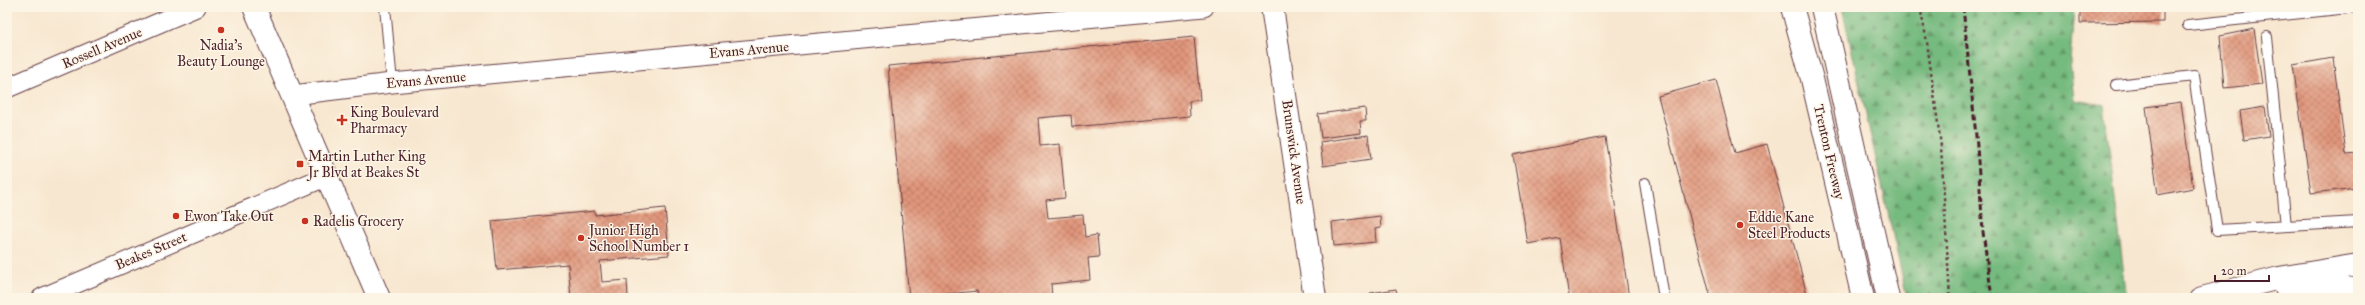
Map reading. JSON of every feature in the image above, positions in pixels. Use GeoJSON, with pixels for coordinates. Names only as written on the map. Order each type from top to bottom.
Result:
{"type":"FeatureCollection","features":[{"type":"Feature","properties":{"kind":"main road"},"geometry":{"type":"LineString","coordinates":[[254,7],[379,298]]}},
{"type":"Feature","properties":{"kind":"main road","name":"Brunswick Avenue"},"geometry":{"type":"LineString","coordinates":[[1272,7],[1316,298]]}},
{"type":"Feature","properties":{"kind":"main road","name":"Trenton Freeway"},"geometry":{"type":"LineString","coordinates":[[1792,7],[1812,78],[1863,298]]}},
{"type":"Feature","properties":{"kind":"main road","name":"Trenton Freeway"},"geometry":{"type":"LineString","coordinates":[[1822,7],[1888,298]]}},
{"type":"Feature","properties":{"kind":"main road"},"geometry":{"type":"LineString","coordinates":[[2202,298],[2279,278],[2358,265]]}},
{"type":"Feature","properties":{"kind":"main road"},"geometry":{"type":"LineString","coordinates":[[2252,285],[2358,289]]}},
{"type":"Feature","properties":{"kind":"street","name":"Rossell Avenue"},"geometry":{"type":"LineString","coordinates":[[7,88],[196,7]]}},
{"type":"Feature","properties":{"kind":"street","name":"Evans Avenue"},"geometry":{"type":"LineString","coordinates":[[293,95],[392,83],[1204,7]]}},
{"type":"Feature","properties":{"kind":"street","name":"Beakes Street"},"geometry":{"type":"LineString","coordinates":[[42,298],[327,176]]}},
{"type":"Feature","properties":{"kind":"lane"},"geometry":{"type":"LineString","coordinates":[[385,7],[392,83]]}},
{"type":"Feature","properties":{"kind":"lane"},"geometry":{"type":"LineString","coordinates":[[2188,25],[2358,7]]}},
{"type":"Feature","properties":{"kind":"lane"},"geometry":{"type":"LineString","coordinates":[[2267,37],[2286,226]]}},
{"type":"Feature","properties":{"kind":"lane"},"geometry":{"type":"LineString","coordinates":[[2116,85],[2194,76],[2217,230],[2358,222]]}},
{"type":"Feature","properties":{"kind":"lane"},"geometry":{"type":"LineString","coordinates":[[1645,183],[1664,298]]}},
{"type":"Feature","properties":{"kind":"path"},"geometry":{"type":"LineString","coordinates":[[1920,7],[1927,42],[1941,146],[1950,298]]}},
{"type":"Feature","properties":{"kind":"green space"},"geometry":{"type":"Polygon","coordinates":[[[1842,7],[2074,7],[2070,62],[2074,100],[2104,105],[2126,292],[2101,298],[1907,298],[1842,7]]]}},
{"type":"Feature","properties":{"kind":"building"},"geometry":{"type":"Polygon","coordinates":[[[2080,7],[2163,7],[2163,22],[2080,23],[2080,7]]]}},
{"type":"Feature","properties":{"kind":"building"},"geometry":{"type":"Polygon","coordinates":[[[2254,29],[2262,84],[2224,88],[2220,36],[2254,29]]]}},
{"type":"Feature","properties":{"kind":"building"},"geometry":{"type":"Polygon","coordinates":[[[1194,37],[1200,100],[1189,101],[1190,116],[1072,127],[1071,115],[1038,118],[1040,146],[1060,144],[1065,198],[1046,200],[1048,218],[1083,215],[1085,237],[1097,235],[1099,257],[1088,258],[1090,280],[1051,284],[1052,298],[978,298],[977,291],[909,298],[888,66],[1194,37]]]}},
{"type":"Feature","properties":{"kind":"building"},"geometry":{"type":"Polygon","coordinates":[[[2333,58],[2346,154],[2358,153],[2358,188],[2311,193],[2293,65],[2333,58]]]}},
{"type":"Feature","properties":{"kind":"building","name":"Eddie Kane Steel Products"},"geometry":{"type":"Polygon","coordinates":[[[1716,80],[1735,153],[1767,144],[1808,298],[1711,298],[1658,96],[1716,80]]]}},
{"type":"Feature","properties":{"kind":"building"},"geometry":{"type":"Polygon","coordinates":[[[2181,102],[2193,188],[2158,195],[2146,107],[2181,102]]]}},
{"type":"Feature","properties":{"kind":"building"},"geometry":{"type":"Polygon","coordinates":[[[2265,107],[2269,136],[2244,140],[2240,111],[2265,107]]]}},
{"type":"Feature","properties":{"kind":"building"},"geometry":{"type":"Polygon","coordinates":[[[1365,108],[1366,121],[1360,121],[1361,133],[1321,138],[1318,114],[1365,108]]]}},
{"type":"Feature","properties":{"kind":"building"},"geometry":{"type":"Polygon","coordinates":[[[1368,135],[1371,159],[1323,166],[1320,142],[1368,135]]]}},
{"type":"Feature","properties":{"kind":"building"},"geometry":{"type":"Polygon","coordinates":[[[1605,137],[1629,298],[1569,298],[1560,238],[1528,244],[1513,155],[1605,137]]]}},
{"type":"Feature","properties":{"kind":"building","name":"Junior High School Number 1"},"geometry":{"type":"Polygon","coordinates":[[[665,208],[669,255],[600,261],[602,282],[627,280],[628,297],[571,298],[568,264],[497,270],[492,221],[595,211],[595,215],[665,208]]]}},
{"type":"Feature","properties":{"kind":"building"},"geometry":{"type":"Polygon","coordinates":[[[1380,216],[1381,228],[1375,229],[1376,242],[1334,246],[1332,222],[1380,216]]]}},
{"type":"Feature","properties":{"kind":"building"},"geometry":{"type":"Polygon","coordinates":[[[1396,289],[1398,298],[1371,298],[1370,293],[1396,289]]]}},
{"type":"Feature","properties":{"kind":"railway"},"geometry":{"type":"LineString","coordinates":[[1963,7],[1977,146],[1983,232],[1992,298]]}},
{"type":"Feature","properties":{"kind":"place","name":"Nadia's Beauty Lounge"},"geometry":{"type":"Point","coordinates":[221,30]}},
{"type":"Feature","properties":{"kind":"place","name":"King Boulevard Pharmacy"},"geometry":{"type":"Point","coordinates":[342,120]}},
{"type":"Feature","properties":{"kind":"place","name":"Martin Luther King Jr Blvd at Beakes St"},"geometry":{"type":"Point","coordinates":[300,164]}},
{"type":"Feature","properties":{"kind":"place","name":"Ewon Take Out"},"geometry":{"type":"Point","coordinates":[176,216]}},
{"type":"Feature","properties":{"kind":"place","name":"Radelis Grocery"},"geometry":{"type":"Point","coordinates":[305,221]}},
{"type":"Feature","properties":{"kind":"place","name":"Eddie Kane Steel Products"},"geometry":{"type":"Point","coordinates":[1740,225]}},
{"type":"Feature","properties":{"kind":"place","name":"Junior High School Number 1"},"geometry":{"type":"Point","coordinates":[581,238]}}]}
